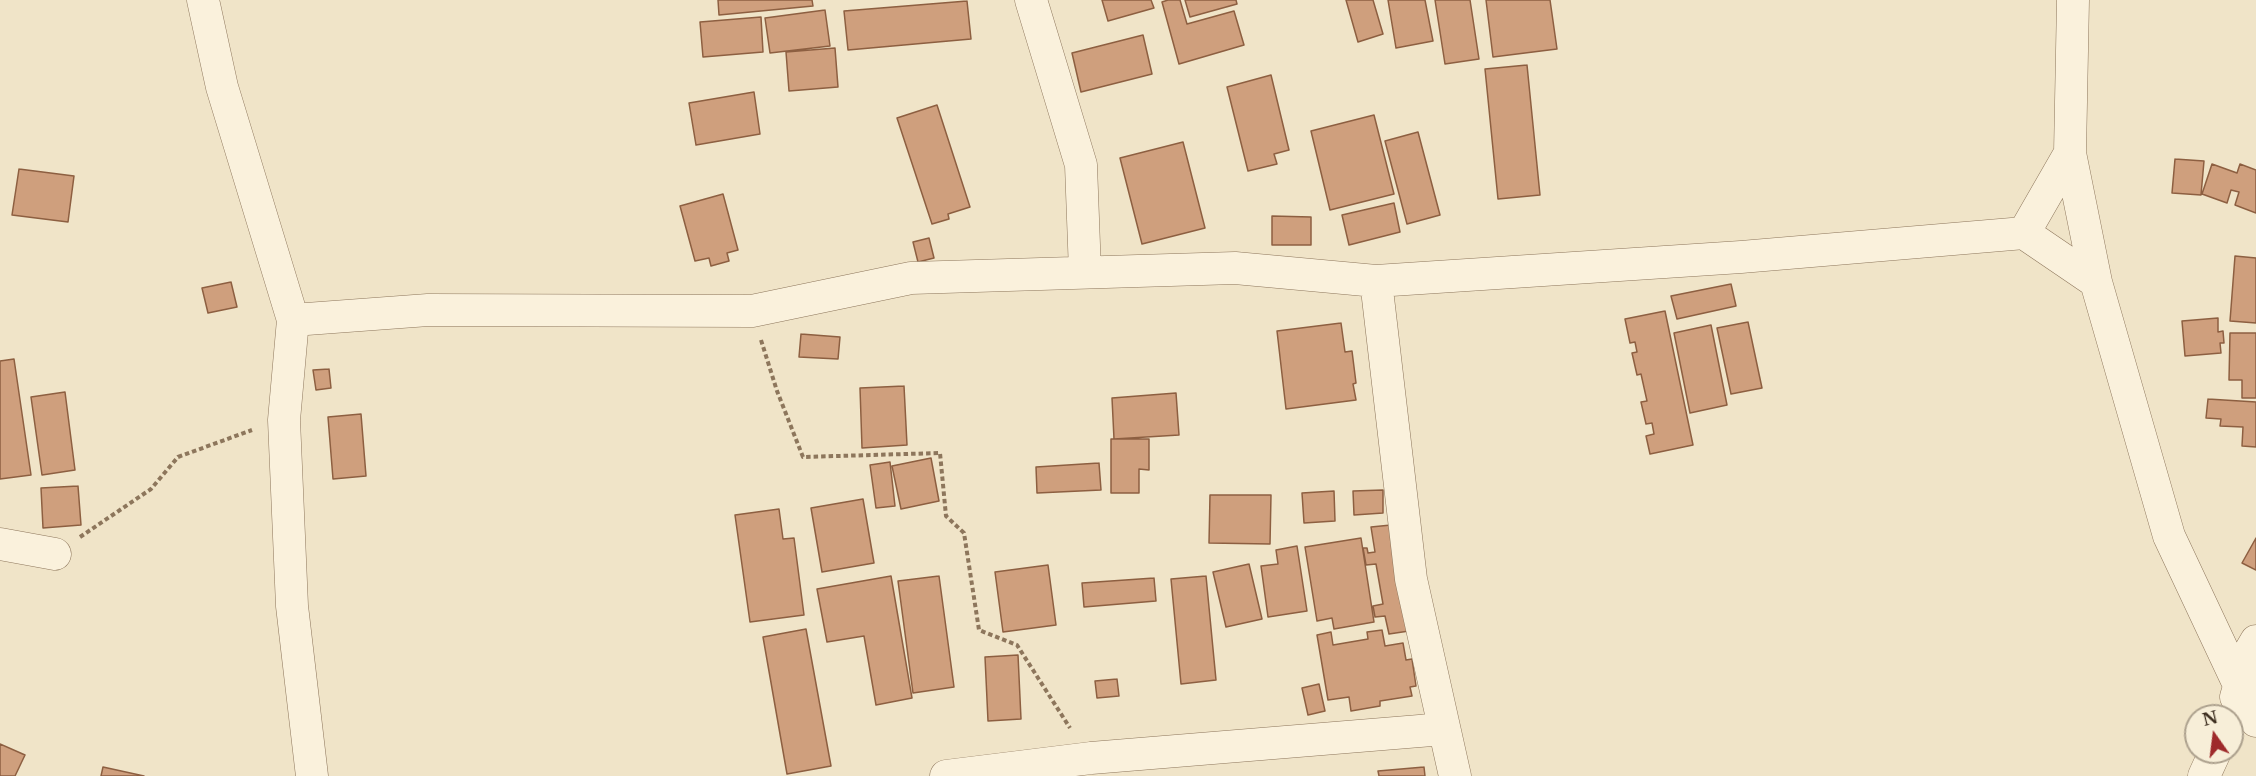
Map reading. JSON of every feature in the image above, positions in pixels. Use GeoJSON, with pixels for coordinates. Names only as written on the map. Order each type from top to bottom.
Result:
{"type":"FeatureCollection","features":[{"type":"Feature","properties":{"kind":"street"},"geometry":{"type":"LineString","coordinates":[[203,0],[222,87],[292,320],[284,420],[292,606],[312,776]]}},
{"type":"Feature","properties":{"kind":"street"},"geometry":{"type":"LineString","coordinates":[[1031,0],[1081,165],[1085,272]]}},
{"type":"Feature","properties":{"kind":"street"},"geometry":{"type":"LineString","coordinates":[[2073,0],[2070,153],[2096,282],[2169,536],[2256,722]]}},
{"type":"Feature","properties":{"kind":"street"},"geometry":{"type":"LineString","coordinates":[[2024,233],[2070,153]]}},
{"type":"Feature","properties":{"kind":"street"},"geometry":{"type":"LineString","coordinates":[[292,320],[428,310],[752,311],[911,278],[1235,268],[1377,281],[1741,257],[2024,233],[2096,282]]}},
{"type":"Feature","properties":{"kind":"street"},"geometry":{"type":"LineString","coordinates":[[1377,281],[1411,579],[1455,776]]}},
{"type":"Feature","properties":{"kind":"street"},"geometry":{"type":"LineString","coordinates":[[0,544],[55,554]]}},
{"type":"Feature","properties":{"kind":"street"},"geometry":{"type":"LineString","coordinates":[[2233,704],[2249,654],[2256,642]]}},
{"type":"Feature","properties":{"kind":"street"},"geometry":{"type":"LineString","coordinates":[[946,776],[1091,758],[1444,729]]}},
{"type":"Feature","properties":{"kind":"path"},"geometry":{"type":"LineString","coordinates":[[752,311],[777,392],[803,457],[940,453],[946,516],[964,533],[979,630],[1017,645],[1091,758]]}},
{"type":"Feature","properties":{"kind":"path"},"geometry":{"type":"LineString","coordinates":[[55,554],[151,489],[178,457],[217,441],[284,420]]}},
{"type":"Feature","properties":{"kind":"building"},"geometry":{"type":"Polygon","coordinates":[[[718,0],[812,0],[813,6],[719,15],[718,0]]]}},
{"type":"Feature","properties":{"kind":"building"},"geometry":{"type":"Polygon","coordinates":[[[1102,0],[1151,0],[1154,8],[1108,21],[1102,0]]]}},
{"type":"Feature","properties":{"kind":"building"},"geometry":{"type":"Polygon","coordinates":[[[1180,0],[1187,24],[1234,11],[1244,45],[1179,64],[1162,2],[1180,0]]]}},
{"type":"Feature","properties":{"kind":"building"},"geometry":{"type":"Polygon","coordinates":[[[1185,0],[1236,0],[1237,4],[1190,17],[1185,0]]]}},
{"type":"Feature","properties":{"kind":"building"},"geometry":{"type":"Polygon","coordinates":[[[1346,0],[1373,0],[1383,34],[1358,42],[1346,0]]]}},
{"type":"Feature","properties":{"kind":"building"},"geometry":{"type":"Polygon","coordinates":[[[1388,0],[1425,0],[1433,41],[1396,48],[1388,0]]]}},
{"type":"Feature","properties":{"kind":"building"},"geometry":{"type":"Polygon","coordinates":[[[1435,0],[1470,0],[1479,59],[1445,64],[1435,0]]]}},
{"type":"Feature","properties":{"kind":"building"},"geometry":{"type":"Polygon","coordinates":[[[1486,0],[1550,0],[1557,49],[1493,57],[1486,0]]]}},
{"type":"Feature","properties":{"kind":"building"},"geometry":{"type":"Polygon","coordinates":[[[967,1],[971,39],[848,50],[844,11],[967,1]]]}},
{"type":"Feature","properties":{"kind":"building"},"geometry":{"type":"Polygon","coordinates":[[[825,10],[830,46],[770,53],[765,18],[825,10]]]}},
{"type":"Feature","properties":{"kind":"building"},"geometry":{"type":"Polygon","coordinates":[[[761,17],[763,52],[703,57],[700,22],[761,17]]]}},
{"type":"Feature","properties":{"kind":"building"},"geometry":{"type":"Polygon","coordinates":[[[1143,35],[1152,74],[1081,92],[1072,53],[1143,35]]]}},
{"type":"Feature","properties":{"kind":"building"},"geometry":{"type":"Polygon","coordinates":[[[835,48],[838,87],[789,91],[786,52],[835,48]]]}},
{"type":"Feature","properties":{"kind":"building"},"geometry":{"type":"Polygon","coordinates":[[[1527,65],[1540,195],[1498,199],[1485,69],[1527,65]]]}},
{"type":"Feature","properties":{"kind":"building"},"geometry":{"type":"Polygon","coordinates":[[[1271,75],[1289,150],[1274,154],[1277,164],[1248,171],[1227,87],[1271,75]]]}},
{"type":"Feature","properties":{"kind":"building"},"geometry":{"type":"Polygon","coordinates":[[[754,92],[760,134],[696,145],[689,103],[754,92]]]}},
{"type":"Feature","properties":{"kind":"building"},"geometry":{"type":"Polygon","coordinates":[[[937,105],[970,207],[948,214],[949,219],[932,224],[897,118],[937,105]]]}},
{"type":"Feature","properties":{"kind":"building"},"geometry":{"type":"Polygon","coordinates":[[[1374,115],[1394,194],[1330,210],[1311,131],[1374,115]]]}},
{"type":"Feature","properties":{"kind":"building"},"geometry":{"type":"Polygon","coordinates":[[[1418,132],[1440,215],[1407,224],[1385,141],[1418,132]]]}},
{"type":"Feature","properties":{"kind":"building"},"geometry":{"type":"Polygon","coordinates":[[[1183,142],[1205,228],[1142,244],[1120,158],[1183,142]]]}},
{"type":"Feature","properties":{"kind":"building"},"geometry":{"type":"Polygon","coordinates":[[[2175,159],[2204,161],[2201,195],[2172,193],[2175,159]]]}},
{"type":"Feature","properties":{"kind":"building"},"geometry":{"type":"Polygon","coordinates":[[[2212,164],[2237,173],[2240,164],[2256,170],[2256,213],[2235,205],[2239,192],[2231,190],[2227,203],[2202,194],[2212,164]]]}},
{"type":"Feature","properties":{"kind":"building"},"geometry":{"type":"Polygon","coordinates":[[[19,169],[74,176],[68,222],[12,215],[19,169]]]}},
{"type":"Feature","properties":{"kind":"building"},"geometry":{"type":"Polygon","coordinates":[[[723,194],[738,250],[727,253],[729,261],[711,266],[709,258],[695,261],[680,206],[723,194]]]}},
{"type":"Feature","properties":{"kind":"building"},"geometry":{"type":"Polygon","coordinates":[[[1394,203],[1400,232],[1349,245],[1342,215],[1394,203]]]}},
{"type":"Feature","properties":{"kind":"building"},"geometry":{"type":"Polygon","coordinates":[[[1272,216],[1311,217],[1311,245],[1272,245],[1272,216]]]}},
{"type":"Feature","properties":{"kind":"building"},"geometry":{"type":"Polygon","coordinates":[[[929,238],[934,258],[918,262],[913,242],[929,238]]]}},
{"type":"Feature","properties":{"kind":"building"},"geometry":{"type":"Polygon","coordinates":[[[2235,256],[2256,258],[2256,323],[2230,321],[2235,256]]]}},
{"type":"Feature","properties":{"kind":"building"},"geometry":{"type":"Polygon","coordinates":[[[231,282],[237,307],[208,313],[202,288],[231,282]]]}},
{"type":"Feature","properties":{"kind":"building"},"geometry":{"type":"Polygon","coordinates":[[[1731,284],[1736,306],[1677,319],[1671,296],[1731,284]]]}},
{"type":"Feature","properties":{"kind":"building"},"geometry":{"type":"Polygon","coordinates":[[[1665,311],[1693,445],[1650,454],[1646,436],[1654,434],[1652,423],[1646,424],[1641,402],[1647,401],[1641,374],[1637,375],[1632,353],[1637,352],[1635,342],[1630,343],[1625,319],[1665,311]]]}},
{"type":"Feature","properties":{"kind":"building"},"geometry":{"type":"Polygon","coordinates":[[[2218,318],[2218,332],[2223,331],[2224,343],[2220,343],[2221,353],[2185,356],[2182,321],[2218,318]]]}},
{"type":"Feature","properties":{"kind":"building"},"geometry":{"type":"Polygon","coordinates":[[[1748,322],[1762,388],[1731,394],[1717,328],[1748,322]]]}},
{"type":"Feature","properties":{"kind":"building"},"geometry":{"type":"Polygon","coordinates":[[[1341,323],[1345,352],[1352,351],[1356,400],[1286,409],[1277,331],[1341,323]]]}},
{"type":"Feature","properties":{"kind":"building"},"geometry":{"type":"Polygon","coordinates":[[[1711,325],[1727,405],[1690,413],[1674,333],[1711,325]]]}},
{"type":"Feature","properties":{"kind":"building"},"geometry":{"type":"Polygon","coordinates":[[[2230,333],[2256,333],[2256,398],[2242,398],[2242,380],[2229,380],[2230,333]]]}},
{"type":"Feature","properties":{"kind":"building"},"geometry":{"type":"Polygon","coordinates":[[[801,334],[840,337],[838,359],[799,357],[801,334]]]}},
{"type":"Feature","properties":{"kind":"building"},"geometry":{"type":"Polygon","coordinates":[[[14,359],[31,475],[0,479],[0,361],[14,359]]]}},
{"type":"Feature","properties":{"kind":"building"},"geometry":{"type":"Polygon","coordinates":[[[329,369],[331,388],[316,390],[313,370],[329,369]]]}},
{"type":"Feature","properties":{"kind":"building"},"geometry":{"type":"Polygon","coordinates":[[[904,386],[907,445],[862,448],[860,388],[904,386]]]}},
{"type":"Feature","properties":{"kind":"building"},"geometry":{"type":"Polygon","coordinates":[[[65,392],[75,470],[42,475],[31,397],[65,392]]]}},
{"type":"Feature","properties":{"kind":"building"},"geometry":{"type":"Polygon","coordinates":[[[1176,393],[1179,435],[1114,439],[1112,398],[1176,393]]]}},
{"type":"Feature","properties":{"kind":"building"},"geometry":{"type":"Polygon","coordinates":[[[2208,399],[2256,402],[2256,447],[2242,446],[2243,427],[2220,426],[2221,419],[2206,418],[2208,399]]]}},
{"type":"Feature","properties":{"kind":"building"},"geometry":{"type":"Polygon","coordinates":[[[361,414],[366,476],[333,479],[328,417],[361,414]]]}},
{"type":"Feature","properties":{"kind":"building"},"geometry":{"type":"Polygon","coordinates":[[[1111,439],[1149,439],[1149,470],[1139,469],[1139,493],[1111,493],[1111,439]]]}},
{"type":"Feature","properties":{"kind":"building"},"geometry":{"type":"Polygon","coordinates":[[[931,458],[939,501],[901,509],[892,466],[931,458]]]}},
{"type":"Feature","properties":{"kind":"building"},"geometry":{"type":"Polygon","coordinates":[[[890,462],[895,506],[876,508],[870,465],[890,462]]]}},
{"type":"Feature","properties":{"kind":"building"},"geometry":{"type":"Polygon","coordinates":[[[1099,463],[1101,490],[1037,493],[1036,467],[1099,463]]]}},
{"type":"Feature","properties":{"kind":"building"},"geometry":{"type":"Polygon","coordinates":[[[78,486],[81,525],[43,528],[41,488],[78,486]]]}},
{"type":"Feature","properties":{"kind":"building"},"geometry":{"type":"Polygon","coordinates":[[[1383,490],[1383,513],[1354,515],[1353,491],[1383,490]]]}},
{"type":"Feature","properties":{"kind":"building"},"geometry":{"type":"Polygon","coordinates":[[[1334,491],[1335,521],[1304,523],[1302,493],[1334,491]]]}},
{"type":"Feature","properties":{"kind":"building"},"geometry":{"type":"Polygon","coordinates":[[[1210,495],[1271,495],[1270,544],[1209,543],[1210,495]]]}},
{"type":"Feature","properties":{"kind":"building"},"geometry":{"type":"Polygon","coordinates":[[[863,499],[874,563],[822,572],[811,508],[863,499]]]}},
{"type":"Feature","properties":{"kind":"building"},"geometry":{"type":"Polygon","coordinates":[[[779,509],[783,539],[794,538],[804,615],[750,622],[735,515],[779,509]]]}},
{"type":"Feature","properties":{"kind":"building"},"geometry":{"type":"Polygon","coordinates":[[[1391,525],[1409,631],[1389,634],[1385,616],[1375,617],[1373,606],[1383,604],[1376,564],[1366,565],[1363,548],[1367,548],[1368,553],[1375,552],[1371,527],[1391,525]]]}},
{"type":"Feature","properties":{"kind":"building"},"geometry":{"type":"Polygon","coordinates":[[[1361,538],[1374,622],[1334,629],[1332,618],[1317,621],[1305,547],[1361,538]]]}},
{"type":"Feature","properties":{"kind":"building"},"geometry":{"type":"Polygon","coordinates":[[[2256,538],[2256,570],[2242,563],[2256,538]]]}},
{"type":"Feature","properties":{"kind":"building"},"geometry":{"type":"Polygon","coordinates":[[[1297,546],[1307,611],[1268,617],[1261,566],[1278,564],[1276,550],[1297,546]]]}},
{"type":"Feature","properties":{"kind":"building"},"geometry":{"type":"Polygon","coordinates":[[[1249,564],[1262,619],[1226,627],[1213,572],[1249,564]]]}},
{"type":"Feature","properties":{"kind":"building"},"geometry":{"type":"Polygon","coordinates":[[[1048,565],[1056,625],[1003,632],[995,572],[1048,565]]]}},
{"type":"Feature","properties":{"kind":"building"},"geometry":{"type":"Polygon","coordinates":[[[891,576],[912,698],[876,705],[864,636],[827,642],[817,589],[891,576]]]}},
{"type":"Feature","properties":{"kind":"building"},"geometry":{"type":"Polygon","coordinates":[[[939,576],[954,687],[913,693],[898,581],[939,576]]]}},
{"type":"Feature","properties":{"kind":"building"},"geometry":{"type":"Polygon","coordinates":[[[1206,576],[1216,680],[1181,684],[1171,579],[1206,576]]]}},
{"type":"Feature","properties":{"kind":"building"},"geometry":{"type":"Polygon","coordinates":[[[1154,578],[1156,601],[1084,607],[1082,583],[1154,578]]]}},
{"type":"Feature","properties":{"kind":"building"},"geometry":{"type":"Polygon","coordinates":[[[806,629],[831,766],[787,774],[763,637],[806,629]]]}},
{"type":"Feature","properties":{"kind":"building"},"geometry":{"type":"Polygon","coordinates":[[[1382,630],[1385,646],[1403,643],[1406,660],[1412,659],[1416,686],[1410,687],[1412,696],[1380,701],[1380,706],[1351,711],[1349,697],[1328,700],[1317,635],[1331,632],[1333,645],[1368,639],[1367,632],[1382,630]]]}},
{"type":"Feature","properties":{"kind":"building"},"geometry":{"type":"Polygon","coordinates":[[[1018,655],[1021,719],[988,721],[985,657],[1018,655]]]}},
{"type":"Feature","properties":{"kind":"building"},"geometry":{"type":"Polygon","coordinates":[[[1117,679],[1119,696],[1097,698],[1095,681],[1117,679]]]}},
{"type":"Feature","properties":{"kind":"building"},"geometry":{"type":"Polygon","coordinates":[[[1319,684],[1325,711],[1308,715],[1302,688],[1319,684]]]}},
{"type":"Feature","properties":{"kind":"building"},"geometry":{"type":"Polygon","coordinates":[[[0,744],[25,755],[15,776],[0,776],[0,744]]]}},
{"type":"Feature","properties":{"kind":"building"},"geometry":{"type":"Polygon","coordinates":[[[103,767],[144,776],[101,776],[103,767]]]}},
{"type":"Feature","properties":{"kind":"building"},"geometry":{"type":"Polygon","coordinates":[[[1424,767],[1425,776],[1379,776],[1378,771],[1424,767]]]}}]}
